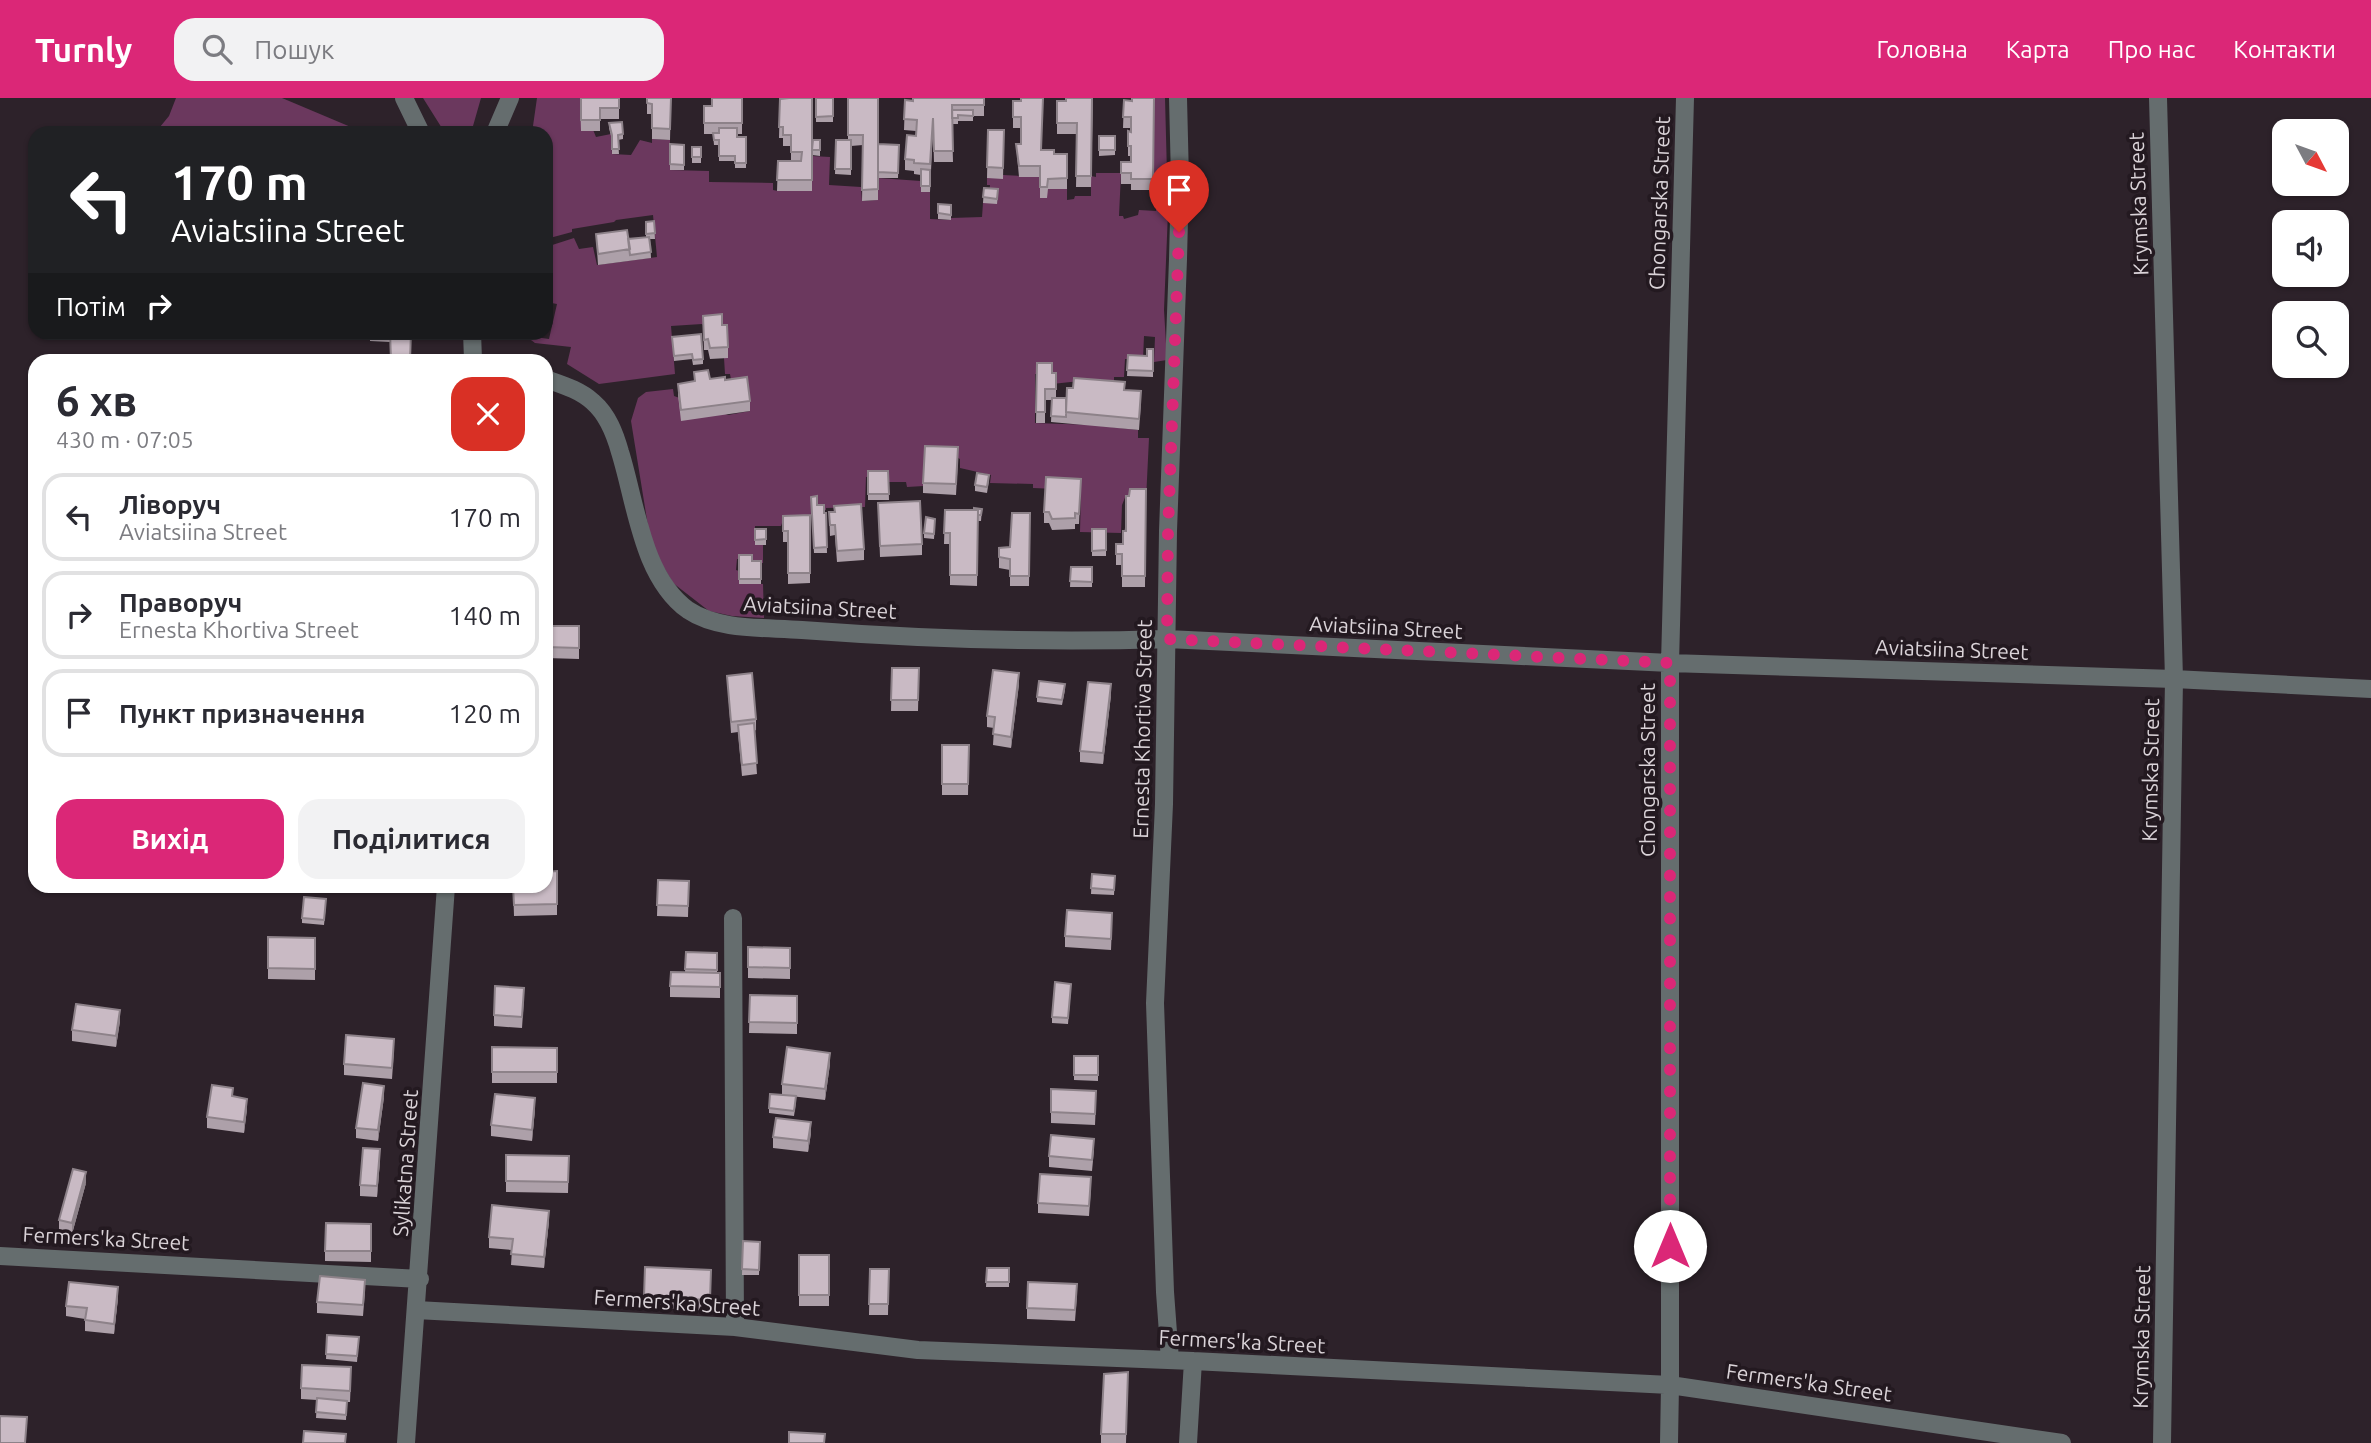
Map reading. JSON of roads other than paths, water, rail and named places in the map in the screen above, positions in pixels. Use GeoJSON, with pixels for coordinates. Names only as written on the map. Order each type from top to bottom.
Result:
{"type":"FeatureCollection","features":[{"type":"Feature","properties":{"kind":"street"},"geometry":{"type":"LineString","coordinates":[[404,98],[418,126]]}},
{"type":"Feature","properties":{"kind":"street"},"geometry":{"type":"LineString","coordinates":[[498,126],[510,98]]}},
{"type":"Feature","properties":{"kind":"street","name":"Ernesta Khortiva Street"},"geometry":{"type":"LineString","coordinates":[[1171,1360],[1165,1292],[1155,1003],[1164,804],[1168,531],[1180,179],[1178,98]]}},
{"type":"Feature","properties":{"kind":"street","name":"Chongarska Street"},"geometry":{"type":"LineString","coordinates":[[1668,1443],[1671,1385],[1670,663],[1685,98]]}},
{"type":"Feature","properties":{"kind":"street","name":"Krymska Street"},"geometry":{"type":"LineString","coordinates":[[2158,98],[2174,679],[2162,1443]]}},
{"type":"Feature","properties":{"kind":"street","name":"Aviatsiina Street"},"geometry":{"type":"LineString","coordinates":[[553,381],[573,388],[594,402],[612,427],[630,484],[643,543],[667,590],[689,611],[722,624],[836,632],[1096,641],[1167,639],[1670,663],[2174,679],[2371,689]]}},
{"type":"Feature","properties":{"kind":"street","name":"Sylikatna Street"},"geometry":{"type":"LineString","coordinates":[[406,1443],[446,893]]}},
{"type":"Feature","properties":{"kind":"street"},"geometry":{"type":"LineString","coordinates":[[733,918],[735,1327]]}},
{"type":"Feature","properties":{"kind":"street","name":"Fermers'ka Street"},"geometry":{"type":"LineString","coordinates":[[0,1256],[419,1279]]}},
{"type":"Feature","properties":{"kind":"street","name":"Fermers'ka Street"},"geometry":{"type":"LineString","coordinates":[[416,1310],[735,1327],[918,1350],[1671,1385],[2062,1443]]}},
{"type":"Feature","properties":{"kind":"street"},"geometry":{"type":"LineString","coordinates":[[1188,1443],[1193,1361]]}}]}
